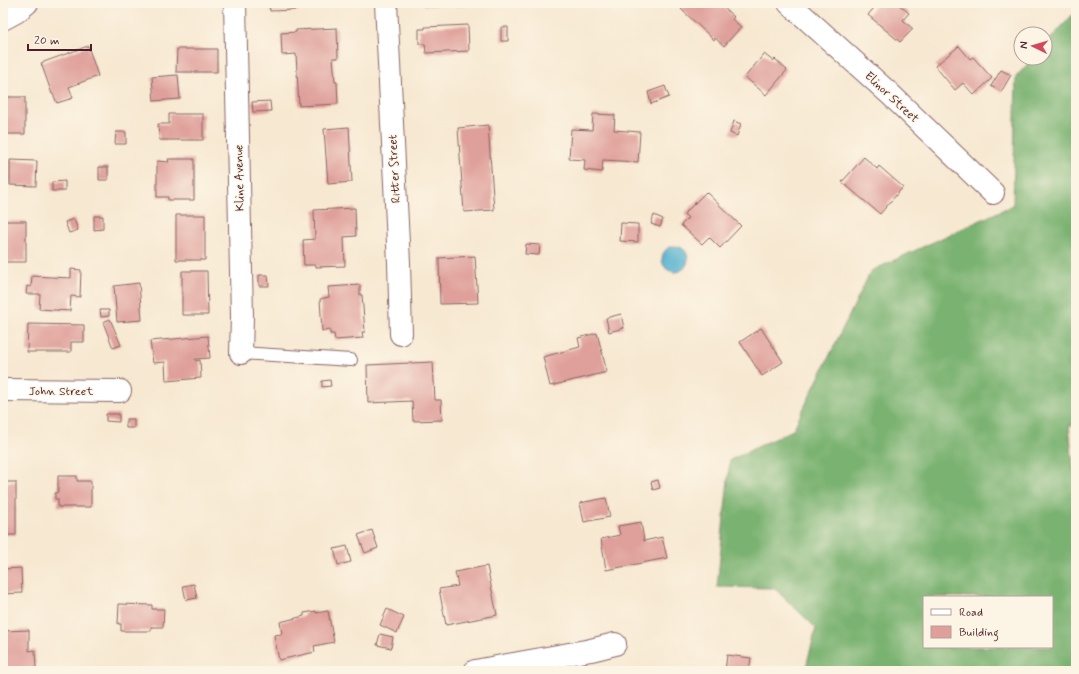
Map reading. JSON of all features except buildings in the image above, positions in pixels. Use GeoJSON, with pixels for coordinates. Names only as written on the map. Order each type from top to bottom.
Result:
{"type":"FeatureCollection","features":[{"type":"Feature","properties":{"kind":"street"},"geometry":{"type":"LineString","coordinates":[[3,19],[16,12],[27,3]]}},
{"type":"Feature","properties":{"kind":"street","name":"Kline Avenue"},"geometry":{"type":"LineString","coordinates":[[235,3],[242,308],[241,353]]}},
{"type":"Feature","properties":{"kind":"street","name":"Ritter Street"},"geometry":{"type":"LineString","coordinates":[[386,3],[399,263],[401,334]]}},
{"type":"Feature","properties":{"kind":"street","name":"Elinor Street"},"geometry":{"type":"LineString","coordinates":[[789,3],[891,95],[993,193]]}},
{"type":"Feature","properties":{"kind":"street","name":"John Street"},"geometry":{"type":"LineString","coordinates":[[3,390],[120,391]]}},
{"type":"Feature","properties":{"kind":"street"},"geometry":{"type":"LineString","coordinates":[[475,671],[591,650],[615,644]]}},
{"type":"Feature","properties":{"kind":"lane"},"geometry":{"type":"LineString","coordinates":[[241,353],[351,360]]}},
{"type":"Feature","properties":{"kind":"green space"},"geometry":{"type":"Polygon","coordinates":[[[1076,11],[1076,425],[1069,425],[1076,499],[1076,671],[805,671],[816,628],[774,588],[717,587],[730,460],[793,430],[871,271],[1013,205],[1016,77],[1026,66],[1053,66],[1053,36],[1076,11]]]}},
{"type":"Feature","properties":{"kind":"water"},"geometry":{"type":"Polygon","coordinates":[[[675,246],[684,250],[688,259],[684,268],[675,272],[666,268],[662,259],[666,250],[675,246]]]}}]}
